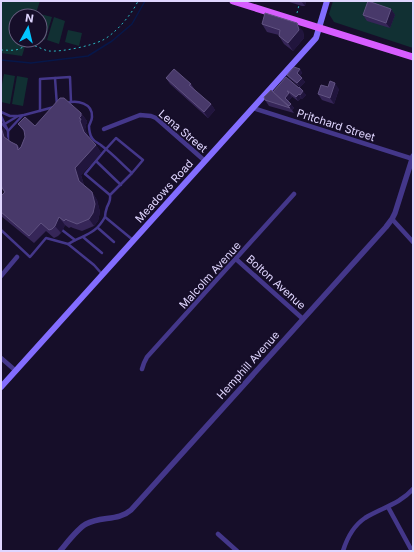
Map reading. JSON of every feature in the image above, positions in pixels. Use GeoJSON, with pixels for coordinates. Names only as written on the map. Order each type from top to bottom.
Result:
{"type":"FeatureCollection","features":[{"type":"Feature","properties":{"kind":"main road"},"geometry":{"type":"LineString","coordinates":[[233,1],[413,57]]}},
{"type":"Feature","properties":{"kind":"main road","name":"Meadows Road"},"geometry":{"type":"LineString","coordinates":[[1,387],[316,38],[327,1]]}},
{"type":"Feature","properties":{"kind":"street","name":"Pritchard Street"},"geometry":{"type":"LineString","coordinates":[[253,108],[413,158]]}},
{"type":"Feature","properties":{"kind":"street","name":"Lena Street"},"geometry":{"type":"LineString","coordinates":[[104,129],[140,115],[151,116],[156,118],[205,161]]}},
{"type":"Feature","properties":{"kind":"street","name":"Hemphill Avenue"},"geometry":{"type":"LineString","coordinates":[[60,551],[85,524],[97,520],[121,516],[131,510],[386,227],[395,213],[413,158]]}},
{"type":"Feature","properties":{"kind":"street","name":"Malcolm Avenue"},"geometry":{"type":"LineString","coordinates":[[142,370],[147,357],[294,194]]}},
{"type":"Feature","properties":{"kind":"street"},"geometry":{"type":"LineString","coordinates":[[392,219],[413,242]]}},
{"type":"Feature","properties":{"kind":"street"},"geometry":{"type":"LineString","coordinates":[[1,276],[16,257]]}},
{"type":"Feature","properties":{"kind":"street","name":"Bolton Avenue"},"geometry":{"type":"LineString","coordinates":[[236,259],[303,319]]}},
{"type":"Feature","properties":{"kind":"street"},"geometry":{"type":"LineString","coordinates":[[1,358],[16,371]]}},
{"type":"Feature","properties":{"kind":"street"},"geometry":{"type":"LineString","coordinates":[[343,551],[348,537],[358,524],[365,518],[402,499],[413,489]]}},
{"type":"Feature","properties":{"kind":"street"},"geometry":{"type":"LineString","coordinates":[[388,507],[412,551]]}},
{"type":"Feature","properties":{"kind":"street"},"geometry":{"type":"LineString","coordinates":[[218,534],[237,551]]}},
{"type":"Feature","properties":{"kind":"lane"},"geometry":{"type":"LineString","coordinates":[[55,78],[57,106]]}},
{"type":"Feature","properties":{"kind":"lane"},"geometry":{"type":"LineString","coordinates":[[40,111],[40,79],[70,78],[71,102]]}},
{"type":"Feature","properties":{"kind":"lane"},"geometry":{"type":"LineString","coordinates":[[1,112],[10,116],[18,116],[71,102],[82,102],[91,111],[92,117],[89,127],[92,138],[132,173]]}},
{"type":"Feature","properties":{"kind":"lane"},"geometry":{"type":"LineString","coordinates":[[8,131],[24,115]]}},
{"type":"Feature","properties":{"kind":"lane"},"geometry":{"type":"LineString","coordinates":[[1,116],[3,124],[8,131],[8,141],[4,145]]}},
{"type":"Feature","properties":{"kind":"lane"},"geometry":{"type":"LineString","coordinates":[[3,124],[18,116]]}},
{"type":"Feature","properties":{"kind":"lane"},"geometry":{"type":"LineString","coordinates":[[68,244],[98,228],[105,217],[111,198],[110,195],[143,160],[116,138],[85,174],[110,195]]}},
{"type":"Feature","properties":{"kind":"lane"},"geometry":{"type":"LineString","coordinates":[[96,161],[121,185]]}},
{"type":"Feature","properties":{"kind":"lane"},"geometry":{"type":"LineString","coordinates":[[105,217],[133,240]]}},
{"type":"Feature","properties":{"kind":"lane"},"geometry":{"type":"LineString","coordinates":[[98,228],[114,242]]}},
{"type":"Feature","properties":{"kind":"lane"},"geometry":{"type":"LineString","coordinates":[[1,230],[30,257],[51,234]]}},
{"type":"Feature","properties":{"kind":"lane"},"geometry":{"type":"LineString","coordinates":[[62,230],[75,240]]}},
{"type":"Feature","properties":{"kind":"lane"},"geometry":{"type":"LineString","coordinates":[[83,236],[102,253]]}},
{"type":"Feature","properties":{"kind":"lane"},"geometry":{"type":"LineString","coordinates":[[46,238],[68,244],[103,274]]}},
{"type":"Feature","properties":{"kind":"path"},"geometry":{"type":"LineString","coordinates":[[1,50],[18,50],[28,45],[37,46],[46,51],[56,51],[94,44],[104,40],[114,32],[127,18],[138,1]]}},
{"type":"Feature","properties":{"kind":"path"},"geometry":{"type":"LineString","coordinates":[[297,13],[299,5]]}},
{"type":"Feature","properties":{"kind":"green space"},"geometry":{"type":"Polygon","coordinates":[[[1,1],[40,1],[38,8],[8,8],[8,48],[24,48],[22,56],[1,53],[1,1]]]}},
{"type":"Feature","properties":{"kind":"green space"},"geometry":{"type":"Polygon","coordinates":[[[333,1],[413,1],[413,48],[334,22],[329,14],[333,1]]]}},
{"type":"Feature","properties":{"kind":"green space"},"geometry":{"type":"Polygon","coordinates":[[[48,16],[52,17],[48,30],[48,16]]]}},
{"type":"Feature","properties":{"kind":"green space"},"geometry":{"type":"Polygon","coordinates":[[[54,17],[65,21],[59,44],[48,40],[54,17]]]}},
{"type":"Feature","properties":{"kind":"green space"},"geometry":{"type":"Polygon","coordinates":[[[68,30],[82,33],[79,46],[65,42],[68,30]]]}},
{"type":"Feature","properties":{"kind":"green space"},"geometry":{"type":"Polygon","coordinates":[[[4,74],[15,76],[10,104],[1,102],[1,89],[4,74]]]}},
{"type":"Feature","properties":{"kind":"green space"},"geometry":{"type":"Polygon","coordinates":[[[17,76],[28,78],[23,106],[12,104],[17,76]]]}},
{"type":"Feature","properties":{"kind":"building"},"geometry":{"type":"Polygon","coordinates":[[[368,1],[391,9],[386,23],[363,15],[368,1]]]}},
{"type":"Feature","properties":{"kind":"building"},"geometry":{"type":"Polygon","coordinates":[[[265,13],[297,23],[299,30],[288,43],[279,36],[280,30],[262,24],[265,13]]]}},
{"type":"Feature","properties":{"kind":"building"},"geometry":{"type":"Polygon","coordinates":[[[294,67],[300,69],[297,73],[302,78],[297,83],[287,75],[294,67]]]}},
{"type":"Feature","properties":{"kind":"building"},"geometry":{"type":"Polygon","coordinates":[[[174,69],[191,84],[189,85],[211,104],[204,112],[166,78],[174,69]]]}},
{"type":"Feature","properties":{"kind":"building"},"geometry":{"type":"Polygon","coordinates":[[[286,77],[303,91],[296,97],[287,91],[289,93],[285,98],[291,104],[289,106],[273,92],[286,77]]]}},
{"type":"Feature","properties":{"kind":"building"},"geometry":{"type":"Polygon","coordinates":[[[330,81],[335,83],[330,98],[318,94],[321,85],[328,87],[330,81]]]}},
{"type":"Feature","properties":{"kind":"building"},"geometry":{"type":"Polygon","coordinates":[[[271,90],[290,108],[265,100],[264,97],[271,90]]]}},
{"type":"Feature","properties":{"kind":"building"},"geometry":{"type":"Polygon","coordinates":[[[60,98],[64,98],[81,113],[79,118],[81,119],[80,121],[84,132],[96,145],[75,168],[79,181],[92,192],[95,204],[93,213],[89,219],[77,224],[66,219],[64,221],[59,217],[55,226],[49,230],[41,223],[29,236],[1,212],[1,196],[5,192],[1,184],[1,127],[4,137],[17,145],[18,150],[21,147],[25,137],[24,130],[18,124],[25,117],[35,126],[60,98]]]}},
{"type":"Feature","properties":{"kind":"waterway"},"geometry":{"type":"LineString","coordinates":[[1,60],[31,63],[88,56],[112,41],[132,24],[145,1]]}}]}
